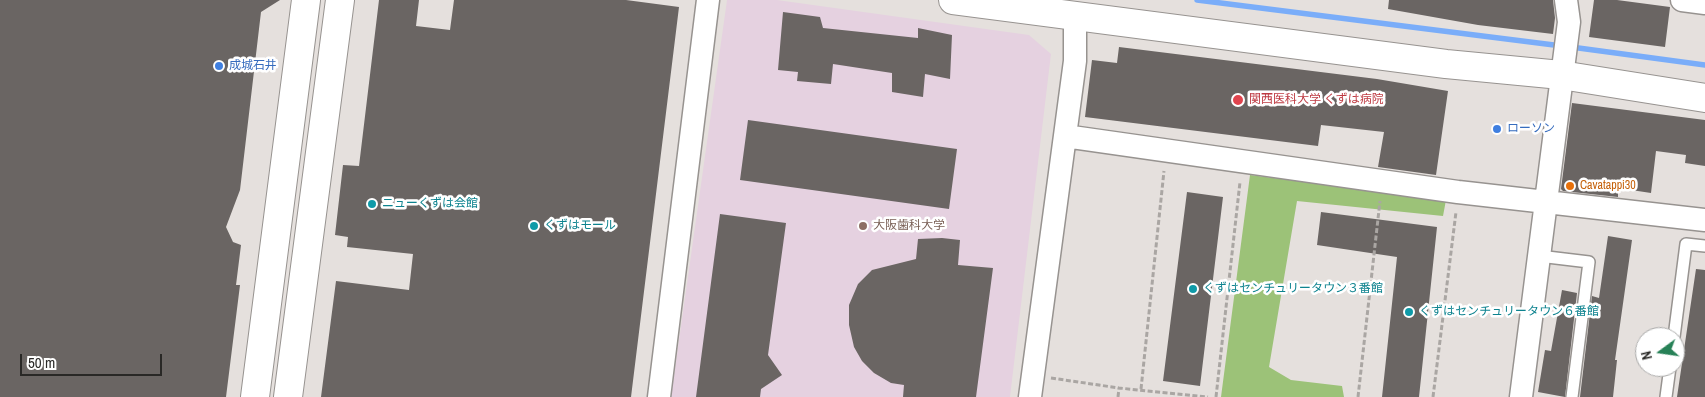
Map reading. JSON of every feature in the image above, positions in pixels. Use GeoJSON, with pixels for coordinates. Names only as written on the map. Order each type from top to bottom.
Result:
{"type":"FeatureCollection","features":[{"type":"Feature","properties":{"kind":"street"},"geometry":{"type":"LineString","coordinates":[[255,397],[306,0]]}},
{"type":"Feature","properties":{"kind":"street"},"geometry":{"type":"LineString","coordinates":[[288,397],[340,0]]}},
{"type":"Feature","properties":{"kind":"street"},"geometry":{"type":"LineString","coordinates":[[659,397],[708,0]]}},
{"type":"Feature","properties":{"kind":"street"},"geometry":{"type":"LineString","coordinates":[[952,0],[1074,8],[1446,64],[1561,75],[1705,98]]}},
{"type":"Feature","properties":{"kind":"street"},"geometry":{"type":"LineString","coordinates":[[1521,397],[1569,22],[1566,0]]}},
{"type":"Feature","properties":{"kind":"street"},"geometry":{"type":"LineString","coordinates":[[1682,0],[1705,3]]}},
{"type":"Feature","properties":{"kind":"street"},"geometry":{"type":"LineString","coordinates":[[1032,386],[1075,61],[1074,8]]}},
{"type":"Feature","properties":{"kind":"street"},"geometry":{"type":"LineString","coordinates":[[1065,136],[1458,192],[1705,220]]}},
{"type":"Feature","properties":{"kind":"lane"},"geometry":{"type":"LineString","coordinates":[[1675,327],[1686,244],[1705,246]]}},
{"type":"Feature","properties":{"kind":"lane"},"geometry":{"type":"LineString","coordinates":[[1539,256],[1589,262],[1572,397]]}},
{"type":"Feature","properties":{"kind":"lane"},"geometry":{"type":"LineString","coordinates":[[1666,397],[1669,377]]}},
{"type":"Feature","properties":{"kind":"path"},"geometry":{"type":"LineString","coordinates":[[1141,389],[1166,151]]}},
{"type":"Feature","properties":{"kind":"path"},"geometry":{"type":"LineString","coordinates":[[1216,397],[1243,161]]}},
{"type":"Feature","properties":{"kind":"path"},"geometry":{"type":"LineString","coordinates":[[1358,397],[1383,181]]}},
{"type":"Feature","properties":{"kind":"path"},"geometry":{"type":"LineString","coordinates":[[1433,397],[1458,192]]}},
{"type":"Feature","properties":{"kind":"path"},"geometry":{"type":"LineString","coordinates":[[1032,386],[1141,389],[1208,397]]}},
{"type":"Feature","properties":{"kind":"path"},"geometry":{"type":"LineString","coordinates":[[1118,397],[1119,388]]}},
{"type":"Feature","properties":{"kind":"shaded area","name":"大阪歯科大学"},"geometry":{"type":"Polygon","coordinates":[[[727,0],[777,0],[1029,35],[1051,54],[1010,397],[671,397],[727,0]]]}},
{"type":"Feature","properties":{"kind":"green space"},"geometry":{"type":"Polygon","coordinates":[[[1250,175],[1446,200],[1443,216],[1297,201],[1269,367],[1291,380],[1342,386],[1344,397],[1221,397],[1250,175]]]}},
{"type":"Feature","properties":{"kind":"building"},"geometry":{"type":"Polygon","coordinates":[[[0,0],[280,0],[261,12],[240,190],[226,227],[233,242],[241,245],[236,285],[240,285],[226,397],[0,397],[0,0]]]}},
{"type":"Feature","properties":{"kind":"building","name":"くずはモール"},"geometry":{"type":"Polygon","coordinates":[[[379,0],[419,0],[416,26],[450,30],[454,0],[626,0],[679,7],[631,397],[321,397],[336,281],[409,290],[413,254],[347,247],[348,237],[335,235],[343,165],[359,166],[379,0]]]}},
{"type":"Feature","properties":{"kind":"building"},"geometry":{"type":"Polygon","coordinates":[[[1389,0],[1553,0],[1555,18],[1553,34],[1478,25],[1388,9],[1389,0]]]}},
{"type":"Feature","properties":{"kind":"building"},"geometry":{"type":"Polygon","coordinates":[[[1594,0],[1617,0],[1670,7],[1665,47],[1589,37],[1594,0]]]}},
{"type":"Feature","properties":{"kind":"building"},"geometry":{"type":"Polygon","coordinates":[[[783,12],[820,17],[823,28],[918,38],[918,28],[952,35],[950,79],[925,74],[923,97],[892,92],[892,73],[833,64],[831,84],[797,81],[798,72],[778,70],[783,12]]]}},
{"type":"Feature","properties":{"kind":"building"},"geometry":{"type":"Polygon","coordinates":[[[1119,47],[1377,79],[1448,91],[1436,175],[1378,167],[1384,132],[1321,125],[1318,146],[1085,117],[1092,60],[1117,63],[1119,47]]]}},
{"type":"Feature","properties":{"kind":"building"},"geometry":{"type":"Polygon","coordinates":[[[1572,103],[1705,120],[1705,166],[1685,163],[1686,155],[1656,151],[1651,193],[1618,188],[1618,197],[1563,191],[1561,189],[1572,103]]]}},
{"type":"Feature","properties":{"kind":"building"},"geometry":{"type":"Polygon","coordinates":[[[748,120],[957,149],[949,209],[740,180],[748,120]]]}},
{"type":"Feature","properties":{"kind":"building","name":"くずはセンチュリータウン３番館"},"geometry":{"type":"Polygon","coordinates":[[[1187,192],[1223,197],[1200,386],[1163,381],[1187,192]]]}},
{"type":"Feature","properties":{"kind":"building","name":"くずはセンチュリータウン６番館"},"geometry":{"type":"Polygon","coordinates":[[[1321,212],[1437,227],[1419,397],[1382,397],[1397,257],[1317,245],[1321,212]]]}},
{"type":"Feature","properties":{"kind":"building"},"geometry":{"type":"Polygon","coordinates":[[[720,214],[786,223],[768,355],[782,375],[761,389],[760,397],[696,397],[720,214]]]}},
{"type":"Feature","properties":{"kind":"building"},"geometry":{"type":"Polygon","coordinates":[[[1608,236],[1632,240],[1615,360],[1617,360],[1613,397],[1580,397],[1592,296],[1599,298],[1608,236]]]}},
{"type":"Feature","properties":{"kind":"building"},"geometry":{"type":"Polygon","coordinates":[[[942,238],[960,240],[958,265],[993,268],[976,397],[903,397],[904,385],[891,383],[874,373],[862,361],[854,347],[849,325],[849,305],[858,284],[872,270],[916,259],[918,239],[942,238]]]}},
{"type":"Feature","properties":{"kind":"building"},"geometry":{"type":"Polygon","coordinates":[[[1696,269],[1705,270],[1705,397],[1677,397],[1680,377],[1685,377],[1685,343],[1696,269]]]}},
{"type":"Feature","properties":{"kind":"building"},"geometry":{"type":"Polygon","coordinates":[[[1562,290],[1577,293],[1565,397],[1538,392],[1545,350],[1551,351],[1562,290]]]}},
{"type":"Feature","properties":{"kind":"waterway"},"geometry":{"type":"LineString","coordinates":[[1197,0],[1562,46]]}},
{"type":"Feature","properties":{"kind":"waterway"},"geometry":{"type":"LineString","coordinates":[[1571,47],[1705,65]]}},
{"type":"Feature","properties":{"kind":"place","name":"成城石井"},"geometry":{"type":"Point","coordinates":[219,66]}},
{"type":"Feature","properties":{"kind":"place","name":"関西医科大学 くずは病院"},"geometry":{"type":"Point","coordinates":[1238,100]}},
{"type":"Feature","properties":{"kind":"place","name":"ローソン"},"geometry":{"type":"Point","coordinates":[1497,129]}},
{"type":"Feature","properties":{"kind":"place","name":"Cavatappi30"},"geometry":{"type":"Point","coordinates":[1570,186]}},
{"type":"Feature","properties":{"kind":"place","name":"ニューくずは会館"},"geometry":{"type":"Point","coordinates":[372,204]}},
{"type":"Feature","properties":{"kind":"place","name":"くずはモール"},"geometry":{"type":"Point","coordinates":[534,226]}},
{"type":"Feature","properties":{"kind":"place","name":"大阪歯科大学"},"geometry":{"type":"Point","coordinates":[863,226]}},
{"type":"Feature","properties":{"kind":"place","name":"くずはセンチュリータウン３番館"},"geometry":{"type":"Point","coordinates":[1193,289]}},
{"type":"Feature","properties":{"kind":"place","name":"くずはセンチュリータウン６番館"},"geometry":{"type":"Point","coordinates":[1409,312]}}]}
